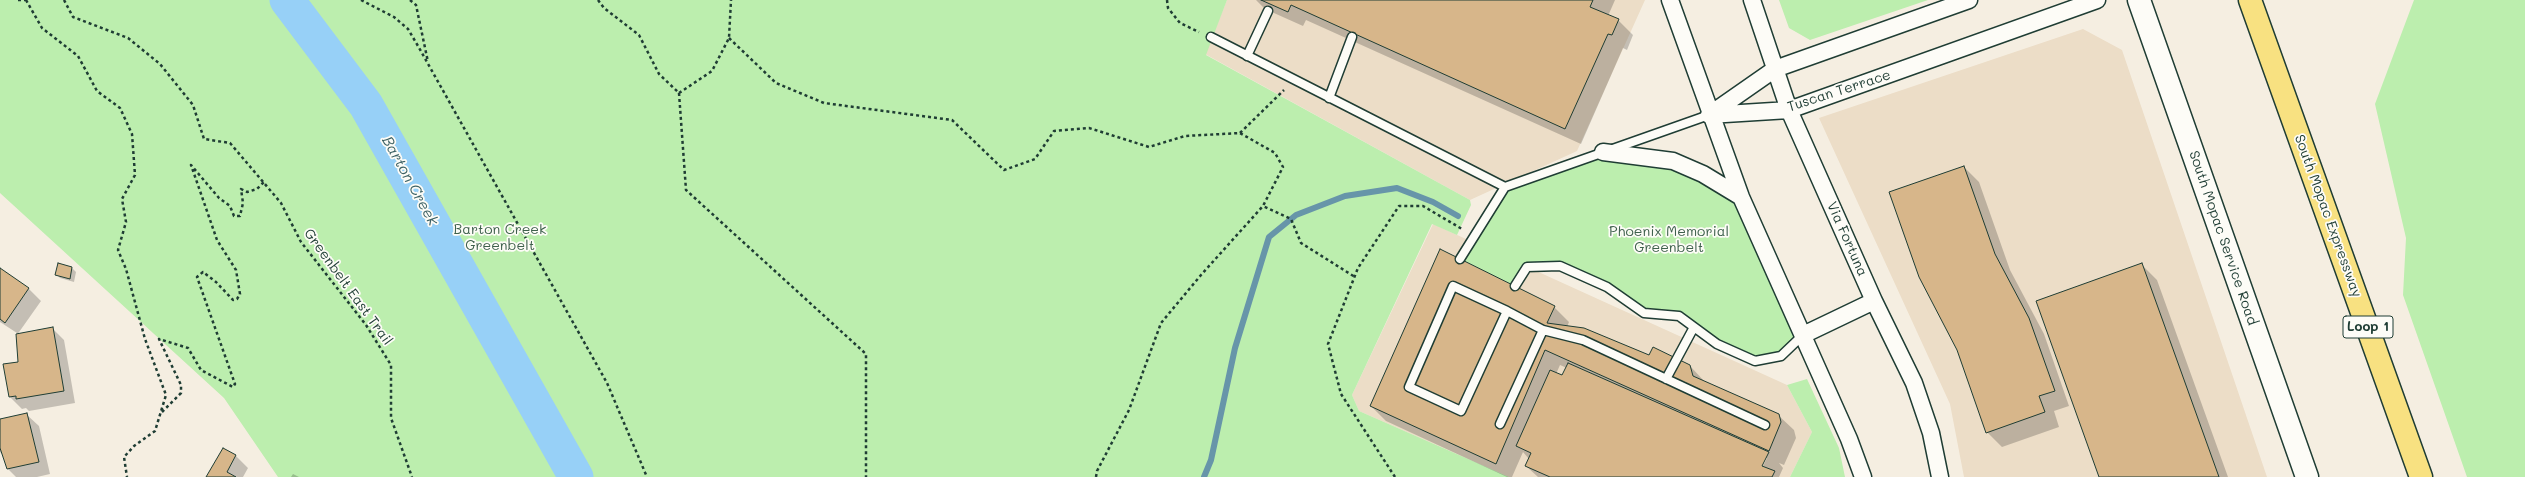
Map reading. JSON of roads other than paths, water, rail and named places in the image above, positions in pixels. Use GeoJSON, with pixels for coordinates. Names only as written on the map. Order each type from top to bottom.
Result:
{"type":"FeatureCollection","features":[{"type":"Feature","properties":{"kind":"highway","name":"South Mopac Expressway"},"geometry":{"type":"LineString","coordinates":[[2250,0],[2421,477]]}},
{"type":"Feature","properties":{"kind":"main road","name":"South Mopac Service Road"},"geometry":{"type":"LineString","coordinates":[[2139,0],[2307,477]]}},
{"type":"Feature","properties":{"kind":"street"},"geometry":{"type":"LineString","coordinates":[[1670,0],[1709,115],[1740,197],[1849,439],[1862,477]]}},
{"type":"Feature","properties":{"kind":"street","name":"Via Fortuna"},"geometry":{"type":"LineString","coordinates":[[1752,0],[1789,110],[1874,301],[1914,383],[1931,433],[1940,477]]}},
{"type":"Feature","properties":{"kind":"street"},"geometry":{"type":"LineString","coordinates":[[1709,115],[1775,69],[1969,0]]}},
{"type":"Feature","properties":{"kind":"street","name":"Tuscan Terrace"},"geometry":{"type":"LineString","coordinates":[[1709,115],[1789,110],[2097,0]]}},
{"type":"Feature","properties":{"kind":"street"},"geometry":{"type":"LineString","coordinates":[[1603,152],[1673,161],[1703,174],[1740,197]]}},
{"type":"Feature","properties":{"kind":"street"},"geometry":{"type":"LineString","coordinates":[[1803,335],[1874,301]]}},
{"type":"Feature","properties":{"kind":"lane"},"geometry":{"type":"LineString","coordinates":[[1247,56],[1268,11]]}},
{"type":"Feature","properties":{"kind":"lane"},"geometry":{"type":"LineString","coordinates":[[1211,37],[1505,187]]}},
{"type":"Feature","properties":{"kind":"lane"},"geometry":{"type":"LineString","coordinates":[[1329,98],[1352,37]]}},
{"type":"Feature","properties":{"kind":"lane"},"geometry":{"type":"LineString","coordinates":[[1460,259],[1505,187],[1709,115]]}},
{"type":"Feature","properties":{"kind":"lane"},"geometry":{"type":"LineString","coordinates":[[1515,286],[1528,267],[1560,266],[1607,287],[1644,313],[1679,316],[1717,344],[1755,361],[1781,356],[1803,335]]}},
{"type":"Feature","properties":{"kind":"lane"},"geometry":{"type":"LineString","coordinates":[[1507,311],[1461,411],[1409,387],[1453,286],[1507,311],[1543,330],[1583,340],[1765,425]]}},
{"type":"Feature","properties":{"kind":"lane"},"geometry":{"type":"LineString","coordinates":[[1666,379],[1694,327]]}},
{"type":"Feature","properties":{"kind":"lane"},"geometry":{"type":"LineString","coordinates":[[1500,424],[1543,330]]}},
{"type":"Feature","properties":{"kind":"waterway","name":"Barton Creek"},"geometry":{"type":"LineString","coordinates":[[287,0],[366,105],[576,477]]}},
{"type":"Feature","properties":{"kind":"waterway"},"geometry":{"type":"LineString","coordinates":[[1204,477],[1211,460],[1235,348],[1269,237],[1296,215],[1345,196],[1397,188],[1433,202],[1458,216]]}},
{"type":"Feature","properties":{"kind":"park label","name":"Barton Creek Greenbelt"},"geometry":{"type":"Point","coordinates":[500,238]}},
{"type":"Feature","properties":{"kind":"park label","name":"Phoenix Memorial Greenbelt"},"geometry":{"type":"Point","coordinates":[1669,240]}}]}
